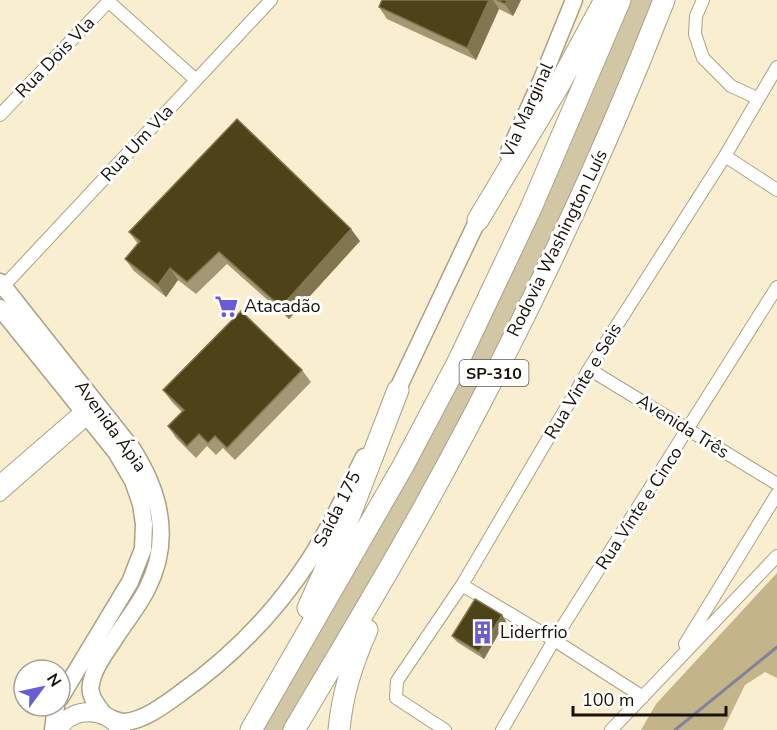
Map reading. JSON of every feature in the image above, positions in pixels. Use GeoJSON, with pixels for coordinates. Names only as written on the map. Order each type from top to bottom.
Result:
{"type":"FeatureCollection","features":[{"type":"Feature","properties":{"kind":"highway"},"geometry":{"type":"LineString","coordinates":[[478,220],[560,83],[605,0]]}},
{"type":"Feature","properties":{"kind":"highway","name":"Rodovia Washington Luís"},"geometry":{"type":"LineString","coordinates":[[251,730],[403,466],[458,362],[531,208],[620,0]]}},
{"type":"Feature","properties":{"kind":"highway","name":"Rodovia Washington Luís"},"geometry":{"type":"LineString","coordinates":[[294,730],[423,510],[516,331],[609,135],[664,0]]}},
{"type":"Feature","properties":{"kind":"highway"},"geometry":{"type":"LineString","coordinates":[[270,699],[349,517],[398,390]]}},
{"type":"Feature","properties":{"kind":"highway"},"geometry":{"type":"LineString","coordinates":[[339,730],[347,681],[357,652],[423,510]]}},
{"type":"Feature","properties":{"kind":"main road"},"geometry":{"type":"LineString","coordinates":[[57,730],[71,716],[85,712],[99,713],[113,722]]}},
{"type":"Feature","properties":{"kind":"street","name":"Rua Um Vla"},"geometry":{"type":"LineString","coordinates":[[1,286],[271,0]]}},
{"type":"Feature","properties":{"kind":"street","name":"Via Marginal"},"geometry":{"type":"LineString","coordinates":[[478,220],[542,79],[574,0]]}},
{"type":"Feature","properties":{"kind":"street"},"geometry":{"type":"LineString","coordinates":[[703,0],[696,16],[695,34],[703,57],[731,86],[758,98]]}},
{"type":"Feature","properties":{"kind":"street"},"geometry":{"type":"LineString","coordinates":[[109,1],[196,80]]}},
{"type":"Feature","properties":{"kind":"street","name":"Rua Dois Vla"},"geometry":{"type":"LineString","coordinates":[[0,115],[109,1]]}},
{"type":"Feature","properties":{"kind":"street","name":"Rua Vinte e Seis"},"geometry":{"type":"LineString","coordinates":[[445,730],[396,698],[397,681],[462,585],[589,369],[725,156],[777,67]]}},
{"type":"Feature","properties":{"kind":"street"},"geometry":{"type":"LineString","coordinates":[[725,156],[777,190]]}},
{"type":"Feature","properties":{"kind":"street","name":"Saída 175"},"geometry":{"type":"LineString","coordinates":[[113,722],[124,722],[160,708],[209,672],[279,602],[309,561],[398,390],[478,220]]}},
{"type":"Feature","properties":{"kind":"street","name":"Avenida Ápia"},"geometry":{"type":"LineString","coordinates":[[1,286],[133,450],[147,472],[162,520],[160,549],[147,590],[97,668],[90,684],[92,696],[113,722]]}},
{"type":"Feature","properties":{"kind":"street","name":"Rua Vinte e Cinco"},"geometry":{"type":"LineString","coordinates":[[502,730],[555,640],[777,287]]}},
{"type":"Feature","properties":{"kind":"street","name":"Avenida Ápia"},"geometry":{"type":"LineString","coordinates":[[0,308],[116,452],[133,481],[141,504],[144,524],[143,549],[130,582],[72,678]]}},
{"type":"Feature","properties":{"kind":"street","name":"Avenida Três"},"geometry":{"type":"LineString","coordinates":[[589,369],[777,484]]}},
{"type":"Feature","properties":{"kind":"street"},"geometry":{"type":"LineString","coordinates":[[0,481],[85,414]]}},
{"type":"Feature","properties":{"kind":"street"},"geometry":{"type":"LineString","coordinates":[[0,495],[85,414]]}},
{"type":"Feature","properties":{"kind":"street"},"geometry":{"type":"LineString","coordinates":[[672,665],[777,494]]}},
{"type":"Feature","properties":{"kind":"street"},"geometry":{"type":"LineString","coordinates":[[611,730],[777,556]]}},
{"type":"Feature","properties":{"kind":"street"},"geometry":{"type":"LineString","coordinates":[[462,585],[643,696]]}},
{"type":"Feature","properties":{"kind":"shaded area"},"geometry":{"type":"Polygon","coordinates":[[[627,0],[658,0],[585,173],[458,430],[286,730],[259,730],[291,676],[627,0]]]}},
{"type":"Feature","properties":{"kind":"shaded area"},"geometry":{"type":"Polygon","coordinates":[[[777,573],[777,678],[765,672],[745,685],[723,730],[641,730],[656,704],[777,573]]]}},
{"type":"Feature","properties":{"kind":"building"},"geometry":{"type":"Polygon","coordinates":[[[382,0],[489,0],[467,48],[379,7],[382,0]]]}},
{"type":"Feature","properties":{"kind":"building"},"geometry":{"type":"Polygon","coordinates":[[[237,119],[351,229],[281,307],[219,252],[187,282],[170,268],[158,285],[125,259],[140,241],[129,232],[237,119]]]}},
{"type":"Feature","properties":{"kind":"building"},"geometry":{"type":"Polygon","coordinates":[[[241,311],[302,370],[227,448],[215,436],[208,443],[199,434],[187,446],[168,426],[184,410],[163,390],[241,311]]]}},
{"type":"Feature","properties":{"kind":"building","name":"Liderfrio"},"geometry":{"type":"Polygon","coordinates":[[[475,599],[502,615],[479,652],[452,636],[475,599]]]}},
{"type":"Feature","properties":{"kind":"waterway"},"geometry":{"type":"LineString","coordinates":[[675,730],[777,647]]}},
{"type":"Feature","properties":{"kind":"place","name":"Atacadão"},"geometry":{"type":"Point","coordinates":[226,306]}},
{"type":"Feature","properties":{"kind":"place","name":"Liderfrio"},"geometry":{"type":"Point","coordinates":[482,632]}}]}
